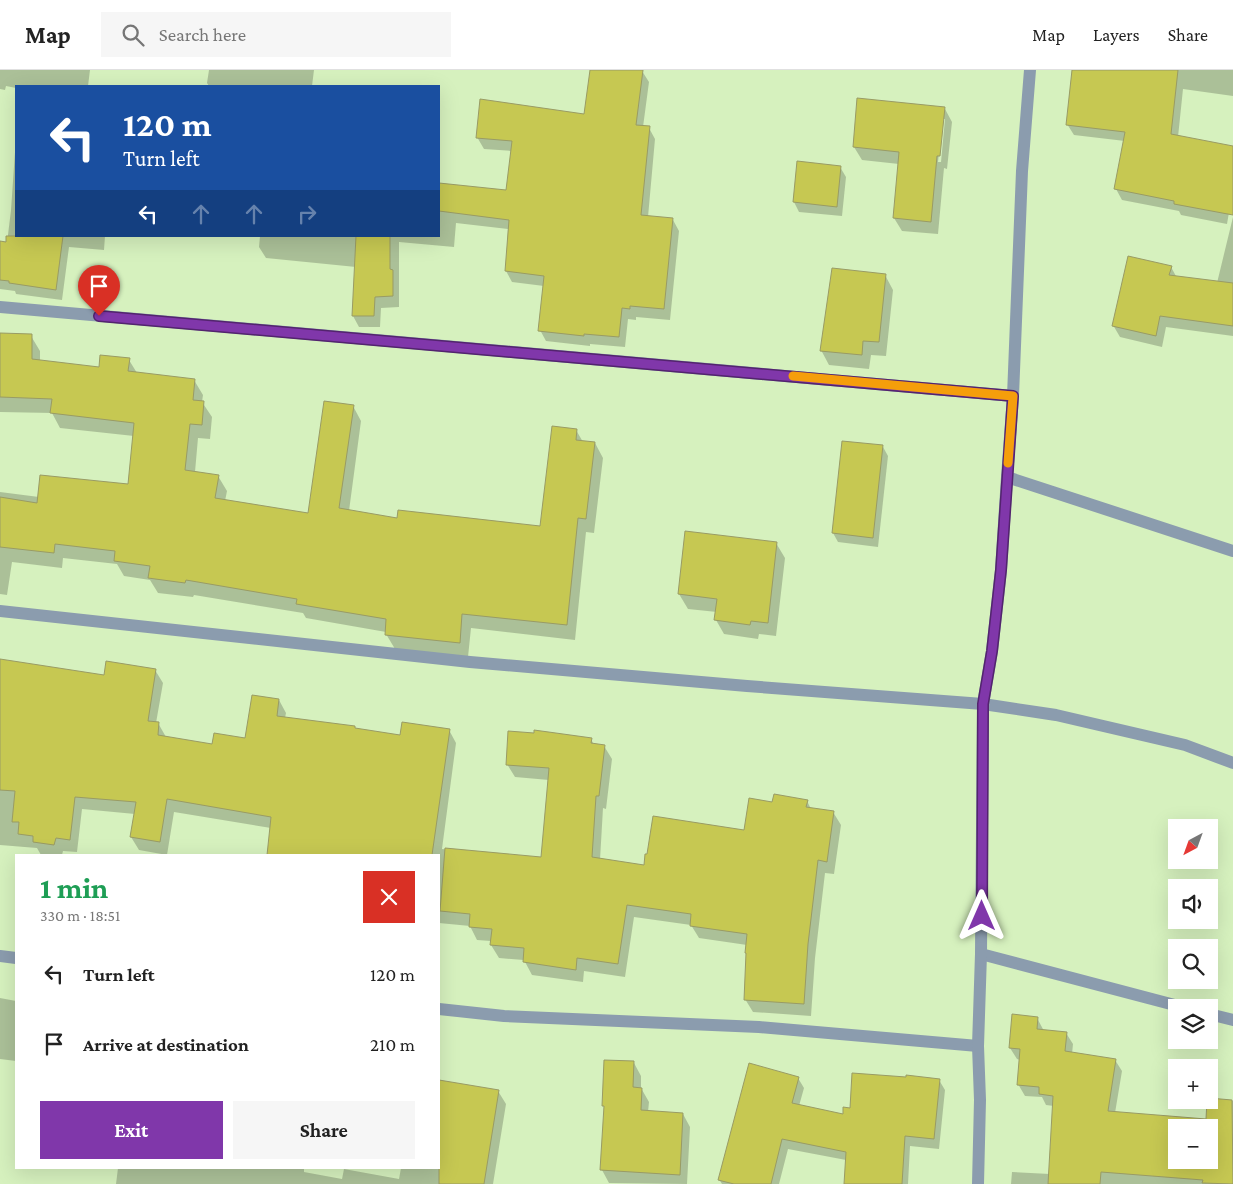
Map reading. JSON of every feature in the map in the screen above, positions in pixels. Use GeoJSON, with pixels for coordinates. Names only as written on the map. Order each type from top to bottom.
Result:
{"type":"FeatureCollection","features":[{"type":"Feature","properties":{"kind":"street"},"geometry":{"type":"LineString","coordinates":[[978,1184],[980,1100],[978,1046],[982,954],[983,704],[992,651],[1001,570],[1013,396],[1022,171],[1030,70]]}},
{"type":"Feature","properties":{"kind":"street"},"geometry":{"type":"LineString","coordinates":[[0,307],[1013,396]]}},
{"type":"Feature","properties":{"kind":"street"},"geometry":{"type":"LineString","coordinates":[[1007,477],[1233,551]]}},
{"type":"Feature","properties":{"kind":"street"},"geometry":{"type":"LineString","coordinates":[[0,611],[470,662],[983,704],[1056,715],[1185,745],[1233,763]]}},
{"type":"Feature","properties":{"kind":"street"},"geometry":{"type":"LineString","coordinates":[[982,954],[1168,1003]]}},
{"type":"Feature","properties":{"kind":"street"},"geometry":{"type":"LineString","coordinates":[[0,956],[15,958]]}},
{"type":"Feature","properties":{"kind":"street"},"geometry":{"type":"LineString","coordinates":[[440,1009],[504,1016],[759,1027],[978,1046]]}},
{"type":"Feature","properties":{"kind":"street"},"geometry":{"type":"LineString","coordinates":[[1218,1016],[1233,1020]]}},
{"type":"Feature","properties":{"kind":"building"},"geometry":{"type":"Polygon","coordinates":[[[590,70],[643,70],[636,125],[650,126],[641,215],[673,218],[664,309],[630,306],[630,309],[622,308],[619,337],[584,334],[584,336],[538,331],[544,276],[505,271],[509,220],[440,211],[440,183],[506,190],[512,141],[476,138],[480,99],[584,114],[590,70]]]}},
{"type":"Feature","properties":{"kind":"building"},"geometry":{"type":"Polygon","coordinates":[[[1072,70],[1178,70],[1171,134],[1233,146],[1233,215],[1174,204],[1174,201],[1114,189],[1125,132],[1066,125],[1072,70]]]}},
{"type":"Feature","properties":{"kind":"building"},"geometry":{"type":"Polygon","coordinates":[[[857,98],[945,107],[940,156],[937,156],[931,222],[893,218],[899,152],[853,147],[857,98]]]}},
{"type":"Feature","properties":{"kind":"building"},"geometry":{"type":"Polygon","coordinates":[[[797,161],[841,166],[837,207],[793,202],[797,161]]]}},
{"type":"Feature","properties":{"kind":"building"},"geometry":{"type":"Polygon","coordinates":[[[6,236],[63,237],[56,290],[0,280],[0,241],[6,242],[6,236]]]}},
{"type":"Feature","properties":{"kind":"building"},"geometry":{"type":"Polygon","coordinates":[[[356,237],[390,237],[390,269],[393,270],[393,296],[375,297],[374,316],[352,316],[356,237]]]}},
{"type":"Feature","properties":{"kind":"building"},"geometry":{"type":"Polygon","coordinates":[[[1128,256],[1172,266],[1169,275],[1233,283],[1233,326],[1160,316],[1156,336],[1112,326],[1128,256]]]}},
{"type":"Feature","properties":{"kind":"building"},"geometry":{"type":"Polygon","coordinates":[[[832,268],[886,274],[879,342],[863,341],[862,355],[820,351],[832,268]]]}},
{"type":"Feature","properties":{"kind":"building"},"geometry":{"type":"Polygon","coordinates":[[[0,333],[32,334],[32,359],[99,367],[100,355],[130,358],[128,371],[195,379],[193,400],[204,401],[202,425],[190,424],[185,470],[219,475],[215,498],[308,513],[324,401],[354,405],[339,508],[397,518],[398,510],[540,526],[552,426],[577,429],[576,440],[595,442],[586,519],[578,518],[567,625],[462,614],[460,643],[385,635],[386,619],[296,604],[297,599],[186,580],[185,583],[148,578],[150,566],[114,561],[115,551],[55,544],[54,553],[0,547],[0,497],[37,503],[40,475],[128,484],[134,423],[50,413],[52,399],[0,397],[0,333]]]}},
{"type":"Feature","properties":{"kind":"building"},"geometry":{"type":"Polygon","coordinates":[[[842,441],[883,445],[873,538],[832,533],[842,441]]]}},
{"type":"Feature","properties":{"kind":"building"},"geometry":{"type":"Polygon","coordinates":[[[685,531],[777,542],[768,623],[751,621],[750,625],[714,620],[717,599],[678,594],[685,531]]]}},
{"type":"Feature","properties":{"kind":"building"},"geometry":{"type":"Polygon","coordinates":[[[0,659],[104,675],[106,661],[156,669],[148,721],[159,722],[158,735],[212,744],[214,733],[245,738],[252,695],[279,699],[277,716],[355,726],[355,728],[400,735],[402,722],[450,729],[432,854],[267,854],[271,817],[167,799],[160,842],[130,837],[136,802],[75,797],[70,840],[56,838],[54,845],[33,842],[33,836],[18,834],[19,822],[12,822],[15,791],[0,790],[0,659]]]}},
{"type":"Feature","properties":{"kind":"building"},"geometry":{"type":"Polygon","coordinates":[[[534,730],[592,738],[591,743],[605,745],[599,796],[596,796],[592,857],[644,865],[653,816],[744,830],[749,798],[772,802],[774,794],[808,800],[806,807],[834,811],[827,862],[818,860],[808,944],[804,1004],[744,1000],[747,934],[690,926],[691,914],[627,905],[618,964],[577,958],[576,970],[523,962],[524,948],[490,945],[492,929],[469,927],[470,914],[440,911],[445,848],[541,857],[549,768],[506,765],[508,731],[534,733],[534,730]]]}},
{"type":"Feature","properties":{"kind":"building"},"geometry":{"type":"Polygon","coordinates":[[[1012,1014],[1038,1017],[1037,1029],[1067,1032],[1065,1051],[1116,1059],[1108,1111],[1206,1119],[1207,1109],[1218,1109],[1218,1099],[1232,1100],[1233,1184],[1202,1183],[1203,1180],[1101,1172],[1100,1184],[1048,1184],[1053,1096],[1039,1094],[1039,1087],[1017,1085],[1020,1049],[1009,1048],[1012,1014]]]}},
{"type":"Feature","properties":{"kind":"building"},"geometry":{"type":"Polygon","coordinates":[[[604,1060],[634,1061],[633,1087],[642,1088],[641,1110],[683,1113],[680,1175],[600,1170],[604,1106],[602,1106],[604,1060]]]}},
{"type":"Feature","properties":{"kind":"building"},"geometry":{"type":"Polygon","coordinates":[[[749,1063],[799,1077],[792,1103],[843,1114],[843,1107],[850,1108],[852,1073],[906,1077],[906,1075],[940,1079],[934,1139],[905,1136],[902,1184],[844,1184],[846,1152],[782,1139],[771,1184],[734,1184],[718,1180],[749,1063]]]}},
{"type":"Feature","properties":{"kind":"building"},"geometry":{"type":"Polygon","coordinates":[[[440,1080],[499,1090],[484,1184],[439,1184],[440,1080]]]}},
{"type":"Feature","properties":{"kind":"slow traffic"},"geometry":{"type":"LineString","coordinates":[[793,376],[1013,396],[1008,463]]}},
{"type":"Feature","properties":{"kind":"route"},"geometry":{"type":"LineString","coordinates":[[99,316],[1013,396],[1001,570],[992,651],[983,704],[982,916]]}}]}
